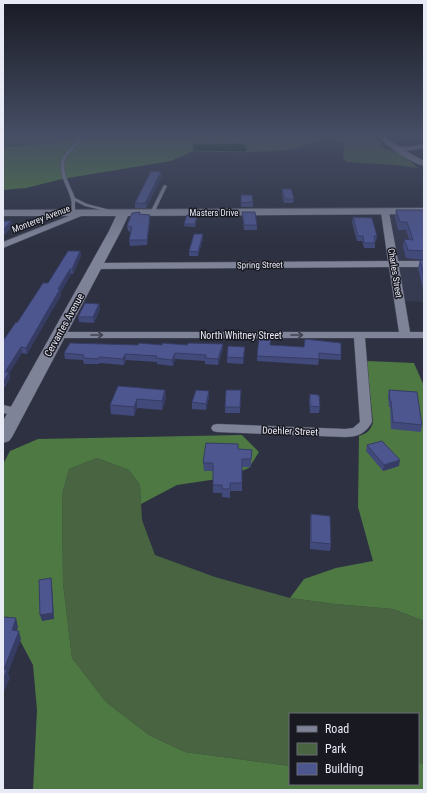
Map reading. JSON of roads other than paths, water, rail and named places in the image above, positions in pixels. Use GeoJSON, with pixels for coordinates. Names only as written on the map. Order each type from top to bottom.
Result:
{"type":"FeatureCollection","features":[{"type":"Feature","properties":{"kind":"street","name":"Masters Drive"},"geometry":{"type":"LineString","coordinates":[[3,213],[424,211]]}},
{"type":"Feature","properties":{"kind":"street","name":"Monterey Avenue"},"geometry":{"type":"LineString","coordinates":[[3,245],[87,212]]}},
{"type":"Feature","properties":{"kind":"street","name":"Cervantes Avenue"},"geometry":{"type":"LineString","coordinates":[[3,437],[10,410],[58,335],[96,266],[115,231],[118,212]]}},
{"type":"Feature","properties":{"kind":"street","name":"Charles Street"},"geometry":{"type":"LineString","coordinates":[[385,212],[405,335]]}},
{"type":"Feature","properties":{"kind":"street"},"geometry":{"type":"LineString","coordinates":[[40,213],[50,216],[52,219],[51,225]]}},
{"type":"Feature","properties":{"kind":"street","name":"Spring Street"},"geometry":{"type":"LineString","coordinates":[[96,266],[424,264]]}},
{"type":"Feature","properties":{"kind":"street","name":"North Whitney Street"},"geometry":{"type":"LineString","coordinates":[[58,335],[424,335]]}},
{"type":"Feature","properties":{"kind":"street","name":"Doehler Street"},"geometry":{"type":"LineString","coordinates":[[217,428],[352,433],[362,428],[366,422],[359,335]]}},
{"type":"Feature","properties":{"kind":"lane"},"geometry":{"type":"LineString","coordinates":[[65,171],[74,199],[73,212]]}},
{"type":"Feature","properties":{"kind":"lane"},"geometry":{"type":"LineString","coordinates":[[152,213],[165,186]]}},
{"type":"Feature","properties":{"kind":"lane"},"geometry":{"type":"LineString","coordinates":[[74,199],[86,205],[118,212]]}}]}
